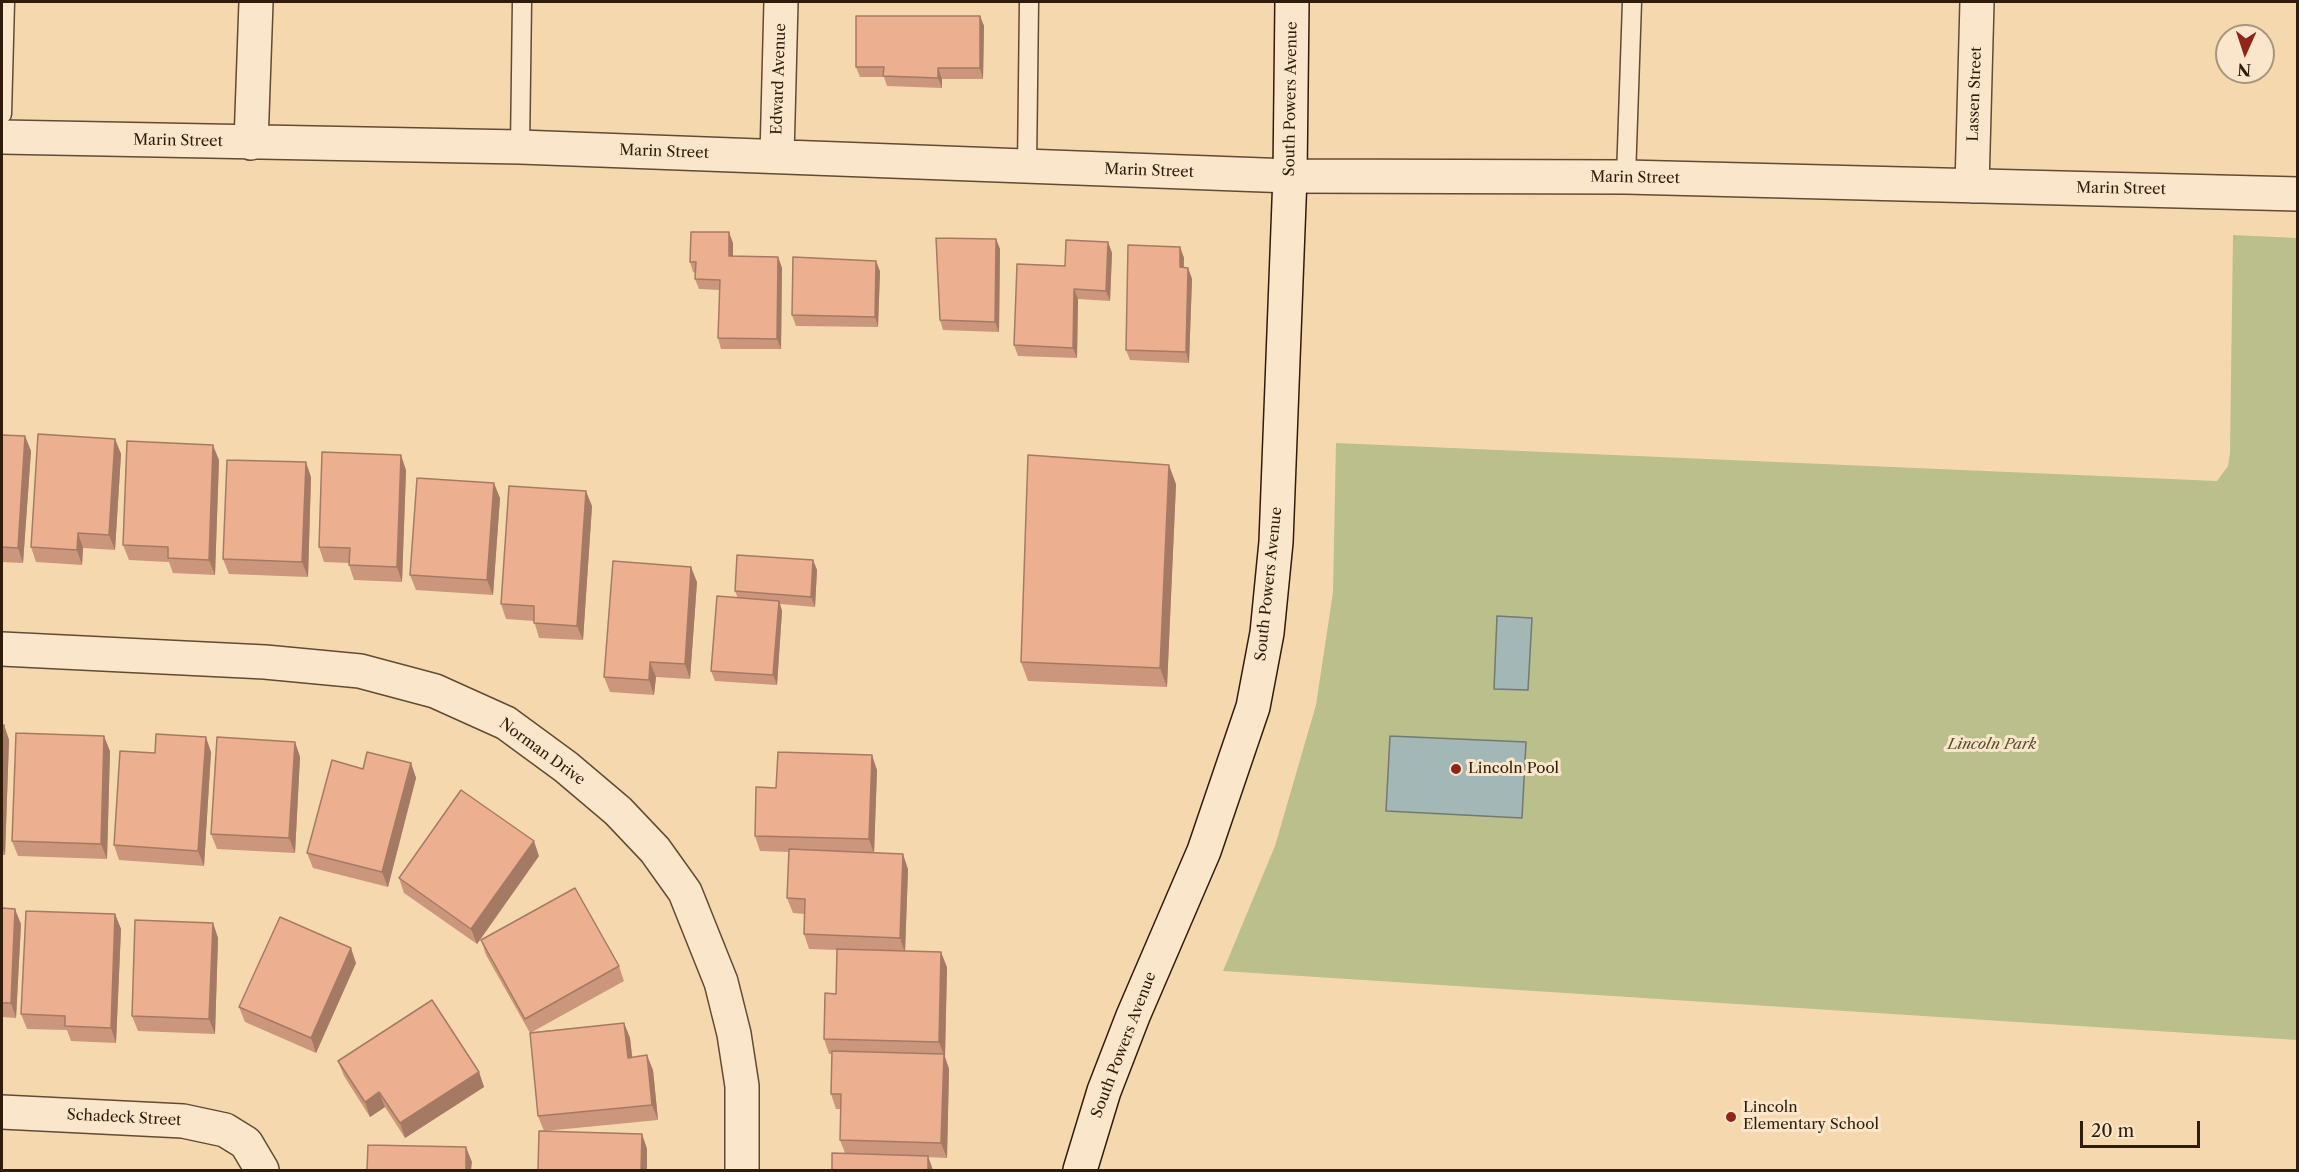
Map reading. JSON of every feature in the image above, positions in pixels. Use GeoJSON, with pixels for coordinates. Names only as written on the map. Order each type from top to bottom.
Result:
{"type":"FeatureCollection","features":[{"type":"Feature","properties":{"kind":"street"},"geometry":{"type":"LineString","coordinates":[[251,143],[256,2]]}},
{"type":"Feature","properties":{"kind":"street","name":"Edward Avenue"},"geometry":{"type":"LineString","coordinates":[[777,156],[781,2]]}},
{"type":"Feature","properties":{"kind":"street","name":"South Powers Avenue"},"geometry":{"type":"LineString","coordinates":[[1080,1170],[1116,1059],[1204,851],[1253,707],[1267,633],[1276,542],[1290,176],[1292,2]]}},
{"type":"Feature","properties":{"kind":"street","name":"Lassen Street"},"geometry":{"type":"LineString","coordinates":[[1972,186],[1977,2]]}},
{"type":"Feature","properties":{"kind":"street","name":"Marin Street"},"geometry":{"type":"LineString","coordinates":[[2,137],[520,147],[1290,176],[1626,177],[2298,194]]}},
{"type":"Feature","properties":{"kind":"street","name":"Norman Drive"},"geometry":{"type":"LineString","coordinates":[[2,648],[265,662],[360,671],[435,691],[506,723],[566,767],[618,811],[655,850],[685,892],[721,982],[735,1034],[742,1086],[742,1170]]}},
{"type":"Feature","properties":{"kind":"street","name":"Schadeck Street"},"geometry":{"type":"LineString","coordinates":[[2,1112],[183,1121],[225,1130],[246,1143],[262,1170]]}},
{"type":"Feature","properties":{"kind":"lane"},"geometry":{"type":"LineString","coordinates":[[2,114],[4,2]]}},
{"type":"Feature","properties":{"kind":"lane"},"geometry":{"type":"LineString","coordinates":[[520,147],[522,2]]}},
{"type":"Feature","properties":{"kind":"lane"},"geometry":{"type":"LineString","coordinates":[[1027,167],[1029,2]]}},
{"type":"Feature","properties":{"kind":"lane"},"geometry":{"type":"LineString","coordinates":[[1626,177],[1632,2]]}},
{"type":"Feature","properties":{"kind":"green space","name":"Lincoln Park"},"geometry":{"type":"Polygon","coordinates":[[[2233,235],[2297,238],[2297,1040],[1223,971],[1275,846],[1316,705],[1333,592],[1336,443],[2217,481],[2228,466],[2230,453],[2233,235]]]}},
{"type":"Feature","properties":{"kind":"shaded area"},"geometry":{"type":"Polygon","coordinates":[[[1497,616],[1532,618],[1528,690],[1494,689],[1497,616]]]}},
{"type":"Feature","properties":{"kind":"shaded area","name":"Lincoln Pool"},"geometry":{"type":"Polygon","coordinates":[[[1390,736],[1526,742],[1522,818],[1386,811],[1390,736]]]}},
{"type":"Feature","properties":{"kind":"building"},"geometry":{"type":"Polygon","coordinates":[[[856,16],[980,16],[980,68],[938,68],[938,78],[883,76],[884,67],[856,67],[856,16]]]}},
{"type":"Feature","properties":{"kind":"building"},"geometry":{"type":"Polygon","coordinates":[[[691,232],[729,232],[729,256],[778,257],[777,339],[718,338],[720,280],[695,279],[696,262],[690,262],[691,232]]]}},
{"type":"Feature","properties":{"kind":"building"},"geometry":{"type":"Polygon","coordinates":[[[936,238],[996,239],[995,322],[940,320],[936,238]]]}},
{"type":"Feature","properties":{"kind":"building"},"geometry":{"type":"Polygon","coordinates":[[[1066,240],[1108,242],[1106,291],[1074,289],[1073,348],[1014,345],[1017,264],[1065,266],[1066,240]]]}},
{"type":"Feature","properties":{"kind":"building"},"geometry":{"type":"Polygon","coordinates":[[[1128,245],[1180,247],[1180,267],[1188,268],[1186,352],[1126,350],[1128,245]]]}},
{"type":"Feature","properties":{"kind":"building"},"geometry":{"type":"Polygon","coordinates":[[[793,257],[876,261],[875,317],[792,315],[793,257]]]}},
{"type":"Feature","properties":{"kind":"building"},"geometry":{"type":"Polygon","coordinates":[[[38,434],[115,439],[109,535],[78,533],[77,550],[31,547],[38,434]]]}},
{"type":"Feature","properties":{"kind":"building"},"geometry":{"type":"Polygon","coordinates":[[[2,435],[25,436],[18,548],[2,547],[2,435]]]}},
{"type":"Feature","properties":{"kind":"building"},"geometry":{"type":"Polygon","coordinates":[[[127,441],[213,445],[209,560],[168,558],[168,547],[123,545],[127,441]]]}},
{"type":"Feature","properties":{"kind":"building"},"geometry":{"type":"Polygon","coordinates":[[[322,452],[401,455],[397,567],[349,565],[350,548],[319,547],[322,452]]]}},
{"type":"Feature","properties":{"kind":"building"},"geometry":{"type":"Polygon","coordinates":[[[1028,455],[1169,465],[1160,668],[1021,662],[1028,455]]]}},
{"type":"Feature","properties":{"kind":"building"},"geometry":{"type":"Polygon","coordinates":[[[227,460],[306,462],[302,562],[223,559],[227,460]]]}},
{"type":"Feature","properties":{"kind":"building"},"geometry":{"type":"Polygon","coordinates":[[[417,478],[494,483],[487,580],[410,575],[417,478]]]}},
{"type":"Feature","properties":{"kind":"building"},"geometry":{"type":"Polygon","coordinates":[[[509,486],[586,491],[577,626],[534,623],[534,606],[501,604],[509,486]]]}},
{"type":"Feature","properties":{"kind":"building"},"geometry":{"type":"Polygon","coordinates":[[[737,555],[813,560],[811,597],[735,591],[737,555]]]}},
{"type":"Feature","properties":{"kind":"building"},"geometry":{"type":"Polygon","coordinates":[[[613,561],[691,567],[685,664],[650,662],[649,680],[604,677],[613,561]]]}},
{"type":"Feature","properties":{"kind":"building"},"geometry":{"type":"Polygon","coordinates":[[[717,596],[779,601],[773,675],[711,671],[717,596]]]}},
{"type":"Feature","properties":{"kind":"building"},"geometry":{"type":"Polygon","coordinates":[[[2,725],[4,725],[2,785],[2,725]]]}},
{"type":"Feature","properties":{"kind":"building"},"geometry":{"type":"Polygon","coordinates":[[[16,733],[104,736],[101,844],[12,841],[16,733]]]}},
{"type":"Feature","properties":{"kind":"building"},"geometry":{"type":"Polygon","coordinates":[[[156,734],[206,737],[198,851],[114,845],[120,751],[155,753],[156,734]]]}},
{"type":"Feature","properties":{"kind":"building"},"geometry":{"type":"Polygon","coordinates":[[[217,737],[295,742],[289,838],[211,834],[217,737]]]}},
{"type":"Feature","properties":{"kind":"building"},"geometry":{"type":"Polygon","coordinates":[[[367,752],[411,763],[382,872],[307,853],[332,760],[363,769],[367,752]]]}},
{"type":"Feature","properties":{"kind":"building"},"geometry":{"type":"Polygon","coordinates":[[[778,752],[872,755],[869,839],[755,836],[756,787],[776,788],[778,752]]]}},
{"type":"Feature","properties":{"kind":"building"},"geometry":{"type":"Polygon","coordinates":[[[461,790],[534,841],[471,929],[399,878],[461,790]]]}},
{"type":"Feature","properties":{"kind":"building"},"geometry":{"type":"Polygon","coordinates":[[[789,849],[903,854],[900,938],[804,934],[805,899],[787,898],[789,849]]]}},
{"type":"Feature","properties":{"kind":"building"},"geometry":{"type":"Polygon","coordinates":[[[575,888],[619,966],[525,1019],[481,940],[575,888]]]}},
{"type":"Feature","properties":{"kind":"building"},"geometry":{"type":"Polygon","coordinates":[[[2,908],[15,909],[11,1003],[2,1003],[2,908]]]}},
{"type":"Feature","properties":{"kind":"building"},"geometry":{"type":"Polygon","coordinates":[[[26,911],[115,914],[111,1028],[65,1026],[65,1016],[21,1014],[26,911]]]}},
{"type":"Feature","properties":{"kind":"building"},"geometry":{"type":"Polygon","coordinates":[[[280,917],[351,948],[311,1038],[239,1007],[280,917]]]}},
{"type":"Feature","properties":{"kind":"building"},"geometry":{"type":"Polygon","coordinates":[[[135,920],[213,923],[209,1019],[132,1016],[135,920]]]}},
{"type":"Feature","properties":{"kind":"building"},"geometry":{"type":"Polygon","coordinates":[[[837,949],[941,952],[939,1042],[824,1039],[825,993],[836,994],[837,949]]]}},
{"type":"Feature","properties":{"kind":"building"},"geometry":{"type":"Polygon","coordinates":[[[432,1000],[479,1072],[400,1123],[379,1092],[365,1102],[338,1061],[432,1000]]]}},
{"type":"Feature","properties":{"kind":"building"},"geometry":{"type":"Polygon","coordinates":[[[624,1023],[628,1058],[647,1055],[652,1105],[538,1116],[530,1033],[624,1023]]]}},
{"type":"Feature","properties":{"kind":"building"},"geometry":{"type":"Polygon","coordinates":[[[832,1051],[944,1054],[941,1143],[840,1140],[841,1094],[831,1094],[832,1051]]]}},
{"type":"Feature","properties":{"kind":"building"},"geometry":{"type":"Polygon","coordinates":[[[539,1131],[642,1134],[641,1170],[538,1170],[539,1131]]]}},
{"type":"Feature","properties":{"kind":"building"},"geometry":{"type":"Polygon","coordinates":[[[368,1145],[466,1147],[466,1170],[367,1170],[368,1145]]]}},
{"type":"Feature","properties":{"kind":"building"},"geometry":{"type":"Polygon","coordinates":[[[832,1153],[928,1156],[928,1170],[832,1170],[832,1153]]]}},
{"type":"Feature","properties":{"kind":"place","name":"Lincoln Pool"},"geometry":{"type":"Point","coordinates":[1456,769]}},
{"type":"Feature","properties":{"kind":"place","name":"Lincoln Elementary School"},"geometry":{"type":"Point","coordinates":[1731,1117]}}]}
